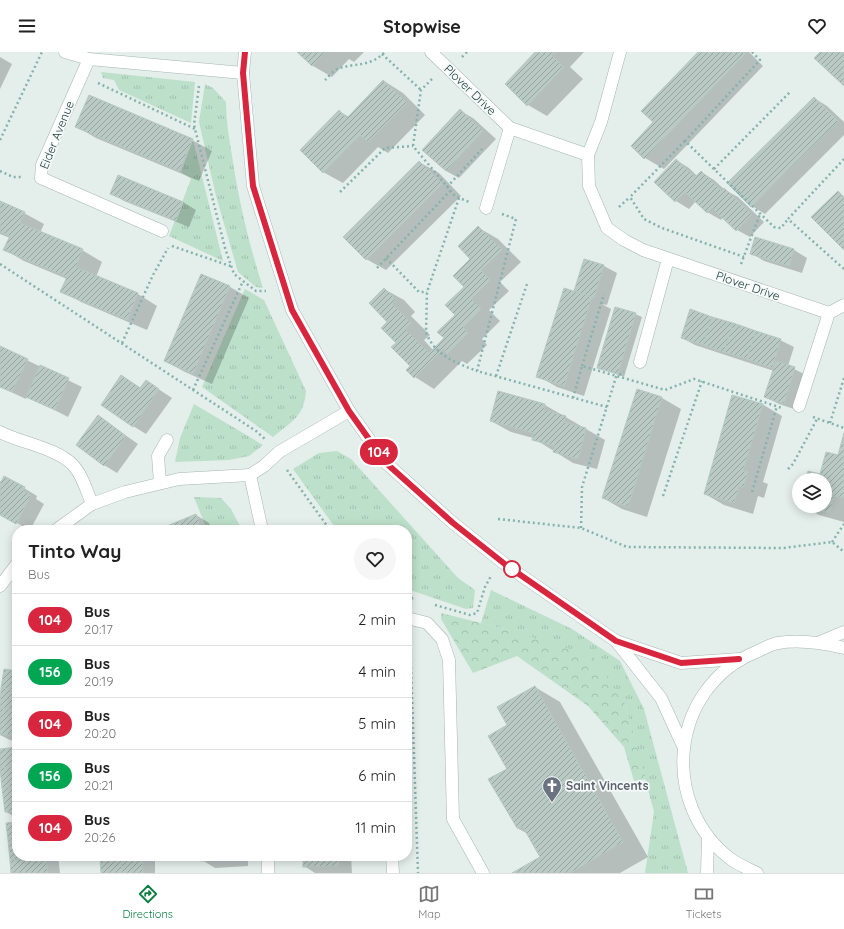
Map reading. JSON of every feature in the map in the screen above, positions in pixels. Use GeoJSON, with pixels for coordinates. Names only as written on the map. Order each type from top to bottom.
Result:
{"type":"FeatureCollection","features":[{"type":"Feature","properties":{"kind":"street"},"geometry":{"type":"LineString","coordinates":[[65,52],[89,59],[243,73]]}},
{"type":"Feature","properties":{"kind":"street"},"geometry":{"type":"LineString","coordinates":[[245,52],[243,73],[253,186],[292,310],[349,411],[386,463],[453,523],[501,561],[616,641],[681,663],[739,659]]}},
{"type":"Feature","properties":{"kind":"street","name":"Plover Drive"},"geometry":{"type":"LineString","coordinates":[[430,52],[510,128],[588,155]]}},
{"type":"Feature","properties":{"kind":"street","name":"Plover Drive"},"geometry":{"type":"LineString","coordinates":[[620,52],[601,122],[588,155],[589,186],[607,228],[643,250],[829,313]]}},
{"type":"Feature","properties":{"kind":"street","name":"Eider Avenue"},"geometry":{"type":"LineString","coordinates":[[89,59],[42,165],[41,178],[162,231]]}},
{"type":"Feature","properties":{"kind":"street"},"geometry":{"type":"LineString","coordinates":[[486,208],[510,128]]}},
{"type":"Feature","properties":{"kind":"street"},"geometry":{"type":"LineString","coordinates":[[640,362],[668,259]]}},
{"type":"Feature","properties":{"kind":"street"},"geometry":{"type":"LineString","coordinates":[[799,406],[829,313],[844,305]]}},
{"type":"Feature","properties":{"kind":"street"},"geometry":{"type":"LineString","coordinates":[[63,525],[92,504],[126,492],[179,479],[250,475],[279,452],[349,411]]}},
{"type":"Feature","properties":{"kind":"street"},"geometry":{"type":"LineString","coordinates":[[0,432],[64,457],[74,466],[80,476],[92,504]]}},
{"type":"Feature","properties":{"kind":"street"},"geometry":{"type":"LineString","coordinates":[[160,483],[158,456],[167,440]]}},
{"type":"Feature","properties":{"kind":"street"},"geometry":{"type":"LineString","coordinates":[[250,475],[261,525]]}},
{"type":"Feature","properties":{"kind":"street"},"geometry":{"type":"LineString","coordinates":[[0,586],[12,570]]}},
{"type":"Feature","properties":{"kind":"street"},"geometry":{"type":"LineString","coordinates":[[412,619],[427,623],[442,639],[449,660],[453,819],[483,873]]}},
{"type":"Feature","properties":{"kind":"street"},"geometry":{"type":"LineString","coordinates":[[820,642],[844,632]]}},
{"type":"Feature","properties":{"kind":"street"},"geometry":{"type":"LineString","coordinates":[[616,641],[661,698],[683,746]]}},
{"type":"Feature","properties":{"kind":"street"},"geometry":{"type":"LineString","coordinates":[[756,873],[733,860],[708,837],[692,809],[683,778],[683,746],[693,712],[712,682],[739,659],[778,643],[820,642],[844,648]]}},
{"type":"Feature","properties":{"kind":"street"},"geometry":{"type":"LineString","coordinates":[[706,873],[708,837]]}},
{"type":"Feature","properties":{"kind":"street"},"geometry":{"type":"LineString","coordinates":[[268,861],[268,873]]}},
{"type":"Feature","properties":{"kind":"street"},"geometry":{"type":"LineString","coordinates":[[392,861],[393,873]]}},
{"type":"Feature","properties":{"kind":"path"},"geometry":{"type":"LineString","coordinates":[[0,140],[42,52]]}},
{"type":"Feature","properties":{"kind":"path"},"geometry":{"type":"LineString","coordinates":[[744,257],[662,228],[644,219],[630,197],[685,142],[760,60],[752,52]]}},
{"type":"Feature","properties":{"kind":"path"},"geometry":{"type":"LineString","coordinates":[[325,80],[336,70],[367,64],[384,53],[421,90]]}},
{"type":"Feature","properties":{"kind":"path"},"geometry":{"type":"LineString","coordinates":[[444,65],[421,90],[413,146],[450,191],[459,198],[516,218],[477,371]]}},
{"type":"Feature","properties":{"kind":"path"},"geometry":{"type":"LineString","coordinates":[[201,70],[194,125],[234,274],[256,291],[264,291],[284,286]]}},
{"type":"Feature","properties":{"kind":"path"},"geometry":{"type":"LineString","coordinates":[[83,72],[103,86],[195,129]]}},
{"type":"Feature","properties":{"kind":"path"},"geometry":{"type":"LineString","coordinates":[[714,169],[790,92]]}},
{"type":"Feature","properties":{"kind":"path"},"geometry":{"type":"LineString","coordinates":[[685,142],[774,227],[781,228],[844,159]]}},
{"type":"Feature","properties":{"kind":"path"},"geometry":{"type":"LineString","coordinates":[[340,192],[385,148],[413,146]]}},
{"type":"Feature","properties":{"kind":"path"},"geometry":{"type":"LineString","coordinates":[[447,187],[484,147]]}},
{"type":"Feature","properties":{"kind":"path"},"geometry":{"type":"LineString","coordinates":[[0,171],[13,177],[41,178]]}},
{"type":"Feature","properties":{"kind":"path"},"geometry":{"type":"LineString","coordinates":[[377,268],[450,191]]}},
{"type":"Feature","properties":{"kind":"path"},"geometry":{"type":"LineString","coordinates":[[459,198],[427,292],[426,332],[428,338],[448,359],[477,371],[607,407]]}},
{"type":"Feature","properties":{"kind":"path"},"geometry":{"type":"LineString","coordinates":[[735,281],[760,214]]}},
{"type":"Feature","properties":{"kind":"path"},"geometry":{"type":"LineString","coordinates":[[788,219],[844,269]]}},
{"type":"Feature","properties":{"kind":"path"},"geometry":{"type":"LineString","coordinates":[[122,343],[153,275],[170,246],[233,267]]}},
{"type":"Feature","properties":{"kind":"path"},"geometry":{"type":"LineString","coordinates":[[386,258],[418,292],[427,292]]}},
{"type":"Feature","properties":{"kind":"path"},"geometry":{"type":"LineString","coordinates":[[0,264],[256,430],[279,452],[292,478],[326,525]]}},
{"type":"Feature","properties":{"kind":"path"},"geometry":{"type":"LineString","coordinates":[[194,390],[243,281]]}},
{"type":"Feature","properties":{"kind":"path"},"geometry":{"type":"LineString","coordinates":[[496,376],[527,284]]}},
{"type":"Feature","properties":{"kind":"path"},"geometry":{"type":"LineString","coordinates":[[574,398],[604,294]]}},
{"type":"Feature","properties":{"kind":"path"},"geometry":{"type":"LineString","coordinates":[[581,528],[582,487],[616,377],[640,362]]}},
{"type":"Feature","properties":{"kind":"path"},"geometry":{"type":"LineString","coordinates":[[582,366],[665,390],[694,379],[785,409],[799,406],[818,419],[844,428]]}},
{"type":"Feature","properties":{"kind":"path"},"geometry":{"type":"LineString","coordinates":[[830,424],[844,378]]}},
{"type":"Feature","properties":{"kind":"path"},"geometry":{"type":"LineString","coordinates":[[663,496],[702,381]]}},
{"type":"Feature","properties":{"kind":"path"},"geometry":{"type":"LineString","coordinates":[[752,492],[777,406]]}},
{"type":"Feature","properties":{"kind":"path"},"geometry":{"type":"LineString","coordinates":[[788,469],[793,464],[818,419]]}},
{"type":"Feature","properties":{"kind":"path"},"geometry":{"type":"LineString","coordinates":[[498,519],[581,528],[628,547],[783,548],[832,542],[844,552]]}},
{"type":"Feature","properties":{"kind":"path"},"geometry":{"type":"LineString","coordinates":[[832,542],[844,524]]}},
{"type":"Feature","properties":{"kind":"path"},"geometry":{"type":"LineString","coordinates":[[434,604],[470,615],[477,613],[484,587],[501,561]]}},
{"type":"Feature","properties":{"kind":"path"},"geometry":{"type":"LineString","coordinates":[[412,598],[419,600]]}},
{"type":"Feature","properties":{"kind":"path"},"geometry":{"type":"LineString","coordinates":[[412,720],[418,873]]}},
{"type":"Feature","properties":{"kind":"green space"},"geometry":{"type":"Polygon","coordinates":[[[101,72],[195,82],[191,123],[119,90],[114,80],[103,78],[101,72]]]}},
{"type":"Feature","properties":{"kind":"green space"},"geometry":{"type":"Polygon","coordinates":[[[205,84],[213,88],[226,102],[229,136],[241,206],[263,288],[256,287],[238,272],[216,196],[199,122],[205,84]]]}},
{"type":"Feature","properties":{"kind":"green space"},"geometry":{"type":"Polygon","coordinates":[[[193,140],[223,261],[169,236],[191,179],[181,172],[193,140]]]}},
{"type":"Feature","properties":{"kind":"green space"},"geometry":{"type":"Polygon","coordinates":[[[245,289],[264,300],[306,391],[305,400],[300,413],[273,437],[202,387],[245,289]]]}},
{"type":"Feature","properties":{"kind":"green space"},"geometry":{"type":"Polygon","coordinates":[[[194,404],[263,445],[249,456],[229,460],[175,462],[180,438],[194,404]]]}},
{"type":"Feature","properties":{"kind":"green space"},"geometry":{"type":"Polygon","coordinates":[[[337,451],[351,459],[410,525],[333,525],[293,469],[319,453],[337,451]]]}},
{"type":"Feature","properties":{"kind":"green space"},"geometry":{"type":"Polygon","coordinates":[[[194,497],[221,498],[231,509],[239,525],[205,525],[194,497]]]}},
{"type":"Feature","properties":{"kind":"green space"},"geometry":{"type":"Polygon","coordinates":[[[412,527],[458,578],[475,590],[473,608],[466,609],[412,591],[412,527]]]}},
{"type":"Feature","properties":{"kind":"green space"},"geometry":{"type":"Polygon","coordinates":[[[491,590],[572,629],[620,661],[644,709],[688,873],[645,873],[654,812],[625,704],[509,630],[481,623],[491,590]]]}},
{"type":"Feature","properties":{"kind":"green space"},"geometry":{"type":"Polygon","coordinates":[[[441,613],[509,630],[593,656],[625,704],[646,779],[634,781],[624,747],[588,706],[517,656],[473,673],[441,619],[441,613]]]}},
{"type":"Feature","properties":{"kind":"building"},"geometry":{"type":"Polygon","coordinates":[[[297,52],[325,52],[312,66],[297,52]]]}},
{"type":"Feature","properties":{"kind":"building"},"geometry":{"type":"Polygon","coordinates":[[[535,52],[555,52],[551,55],[564,67],[527,106],[505,84],[535,52]]]}},
{"type":"Feature","properties":{"kind":"building"},"geometry":{"type":"Polygon","coordinates":[[[698,52],[743,52],[745,54],[644,159],[631,146],[653,122],[641,111],[698,52]]]}},
{"type":"Feature","properties":{"kind":"building"},"geometry":{"type":"Polygon","coordinates":[[[820,52],[844,52],[844,86],[814,58],[820,52]]]}},
{"type":"Feature","properties":{"kind":"building"},"geometry":{"type":"Polygon","coordinates":[[[383,80],[407,103],[368,142],[360,135],[323,173],[300,150],[339,110],[347,118],[383,80]]]}},
{"type":"Feature","properties":{"kind":"building"},"geometry":{"type":"Polygon","coordinates":[[[89,95],[193,139],[179,171],[75,127],[89,95]]]}},
{"type":"Feature","properties":{"kind":"building"},"geometry":{"type":"Polygon","coordinates":[[[814,97],[838,121],[751,207],[727,183],[814,97]]]}},
{"type":"Feature","properties":{"kind":"building"},"geometry":{"type":"Polygon","coordinates":[[[460,109],[483,131],[446,171],[422,150],[460,109]]]}},
{"type":"Feature","properties":{"kind":"building"},"geometry":{"type":"Polygon","coordinates":[[[676,159],[695,177],[701,171],[722,191],[724,188],[752,214],[736,231],[712,208],[707,213],[685,192],[675,202],[654,182],[676,159]]]}},
{"type":"Feature","properties":{"kind":"building"},"geometry":{"type":"Polygon","coordinates":[[[419,161],[442,184],[366,260],[343,237],[419,161]]]}},
{"type":"Feature","properties":{"kind":"building"},"geometry":{"type":"Polygon","coordinates":[[[118,175],[183,202],[176,221],[110,194],[118,175]]]}},
{"type":"Feature","properties":{"kind":"building"},"geometry":{"type":"Polygon","coordinates":[[[838,191],[844,197],[844,250],[811,217],[838,191]]]}},
{"type":"Feature","properties":{"kind":"building"},"geometry":{"type":"Polygon","coordinates":[[[0,201],[25,212],[20,223],[83,249],[76,267],[138,293],[127,320],[60,292],[67,277],[3,250],[10,236],[0,232],[0,201]]]}},
{"type":"Feature","properties":{"kind":"building"},"geometry":{"type":"Polygon","coordinates":[[[478,226],[502,250],[481,270],[490,280],[471,299],[481,309],[463,327],[468,333],[447,354],[444,348],[414,378],[406,370],[410,366],[391,347],[396,343],[381,328],[387,322],[369,303],[384,288],[396,300],[392,304],[411,323],[405,329],[429,353],[444,338],[437,332],[455,315],[445,305],[464,287],[453,276],[470,259],[458,246],[478,226]]]}},
{"type":"Feature","properties":{"kind":"building"},"geometry":{"type":"Polygon","coordinates":[[[755,237],[794,249],[789,266],[750,254],[755,237]]]}},
{"type":"Feature","properties":{"kind":"building"},"geometry":{"type":"Polygon","coordinates":[[[584,259],[604,265],[594,298],[574,291],[584,259]]]}},
{"type":"Feature","properties":{"kind":"building"},"geometry":{"type":"Polygon","coordinates":[[[201,274],[230,286],[193,374],[164,361],[201,274]]]}},
{"type":"Feature","properties":{"kind":"building"},"geometry":{"type":"Polygon","coordinates":[[[564,288],[592,297],[564,386],[536,377],[564,288]]]}},
{"type":"Feature","properties":{"kind":"building"},"geometry":{"type":"Polygon","coordinates":[[[615,307],[636,313],[618,374],[597,368],[615,307]]]}},
{"type":"Feature","properties":{"kind":"building"},"geometry":{"type":"Polygon","coordinates":[[[690,309],[712,317],[703,345],[681,338],[690,309]]]}},
{"type":"Feature","properties":{"kind":"building"},"geometry":{"type":"Polygon","coordinates":[[[712,317],[733,323],[724,352],[703,345],[712,317]]]}},
{"type":"Feature","properties":{"kind":"building"},"geometry":{"type":"Polygon","coordinates":[[[733,323],[756,331],[747,359],[724,352],[733,323]]]}},
{"type":"Feature","properties":{"kind":"building"},"geometry":{"type":"Polygon","coordinates":[[[756,331],[781,339],[772,368],[747,359],[756,331]]]}},
{"type":"Feature","properties":{"kind":"building"},"geometry":{"type":"Polygon","coordinates":[[[0,346],[28,359],[12,392],[0,387],[0,346]]]}},
{"type":"Feature","properties":{"kind":"building"},"geometry":{"type":"Polygon","coordinates":[[[776,361],[795,367],[784,404],[764,397],[776,361]]]}},
{"type":"Feature","properties":{"kind":"building"},"geometry":{"type":"Polygon","coordinates":[[[40,365],[69,378],[55,410],[26,397],[40,365]]]}},
{"type":"Feature","properties":{"kind":"building"},"geometry":{"type":"Polygon","coordinates":[[[121,375],[140,388],[146,380],[159,389],[133,427],[101,405],[121,375]]]}},
{"type":"Feature","properties":{"kind":"building"},"geometry":{"type":"Polygon","coordinates":[[[637,389],[662,397],[628,507],[602,498],[637,389]]]}},
{"type":"Feature","properties":{"kind":"building"},"geometry":{"type":"Polygon","coordinates":[[[498,391],[545,404],[544,410],[566,416],[564,422],[586,428],[578,459],[553,452],[555,446],[532,440],[534,433],[490,421],[498,391]]]}},
{"type":"Feature","properties":{"kind":"building"},"geometry":{"type":"Polygon","coordinates":[[[732,395],[763,404],[743,471],[748,472],[744,487],[739,486],[734,503],[704,494],[732,395]]]}},
{"type":"Feature","properties":{"kind":"building"},"geometry":{"type":"Polygon","coordinates":[[[98,415],[126,436],[104,466],[76,445],[98,415]]]}},
{"type":"Feature","properties":{"kind":"building"},"geometry":{"type":"Polygon","coordinates":[[[844,433],[844,498],[834,496],[832,504],[832,473],[820,473],[826,452],[838,455],[844,433]]]}},
{"type":"Feature","properties":{"kind":"building"},"geometry":{"type":"Polygon","coordinates":[[[4,476],[25,487],[23,491],[31,495],[16,524],[0,515],[0,484],[4,476]]]}},
{"type":"Feature","properties":{"kind":"building"},"geometry":{"type":"Polygon","coordinates":[[[196,514],[200,525],[169,525],[196,514]]]}},
{"type":"Feature","properties":{"kind":"building"},"geometry":{"type":"Polygon","coordinates":[[[4,669],[12,670],[12,689],[1,688],[4,669]]]}},
{"type":"Feature","properties":{"kind":"building","name":"Saint Vincents"},"geometry":{"type":"Polygon","coordinates":[[[535,686],[623,842],[570,873],[512,873],[540,857],[523,827],[517,828],[488,779],[507,769],[488,736],[507,725],[497,707],[535,686]]]}},
{"type":"Feature","properties":{"kind":"building"},"geometry":{"type":"Polygon","coordinates":[[[1,688],[12,689],[12,709],[0,708],[1,688]]]}},
{"type":"Feature","properties":{"kind":"building"},"geometry":{"type":"Polygon","coordinates":[[[0,708],[12,709],[12,735],[0,734],[0,708]]]}},
{"type":"Feature","properties":{"kind":"building"},"geometry":{"type":"Polygon","coordinates":[[[12,748],[12,767],[0,768],[0,749],[12,748]]]}},
{"type":"Feature","properties":{"kind":"building"},"geometry":{"type":"Polygon","coordinates":[[[12,767],[12,787],[2,788],[0,768],[12,767]]]}},
{"type":"Feature","properties":{"kind":"building"},"geometry":{"type":"Polygon","coordinates":[[[12,787],[12,811],[5,812],[2,788],[12,787]]]}},
{"type":"Feature","properties":{"kind":"building"},"geometry":{"type":"Polygon","coordinates":[[[12,822],[12,840],[8,840],[6,823],[12,822]]]}},
{"type":"Feature","properties":{"kind":"building"},"geometry":{"type":"Polygon","coordinates":[[[8,840],[12,840],[12,860],[10,860],[8,840]]]}},
{"type":"Feature","properties":{"kind":"building"},"geometry":{"type":"Polygon","coordinates":[[[10,860],[47,861],[48,873],[11,873],[10,860]]]}},
{"type":"Feature","properties":{"kind":"building"},"geometry":{"type":"Polygon","coordinates":[[[100,861],[121,861],[122,873],[101,873],[100,861]]]}},
{"type":"Feature","properties":{"kind":"building"},"geometry":{"type":"Polygon","coordinates":[[[121,861],[142,861],[143,873],[122,873],[121,861]]]}},
{"type":"Feature","properties":{"kind":"building"},"geometry":{"type":"Polygon","coordinates":[[[303,861],[339,861],[339,866],[303,867],[303,861]]]}},
{"type":"Feature","properties":{"kind":"bus line","name":"104"},"geometry":{"type":"LineString","coordinates":[[245,52],[243,73],[253,186],[292,310],[349,411],[386,463],[453,523],[506,565],[616,641],[681,663],[739,659]]}},
{"type":"Feature","properties":{"kind":"place","name":"Saint Vincents"},"geometry":{"type":"Point","coordinates":[552,803]}}]}
